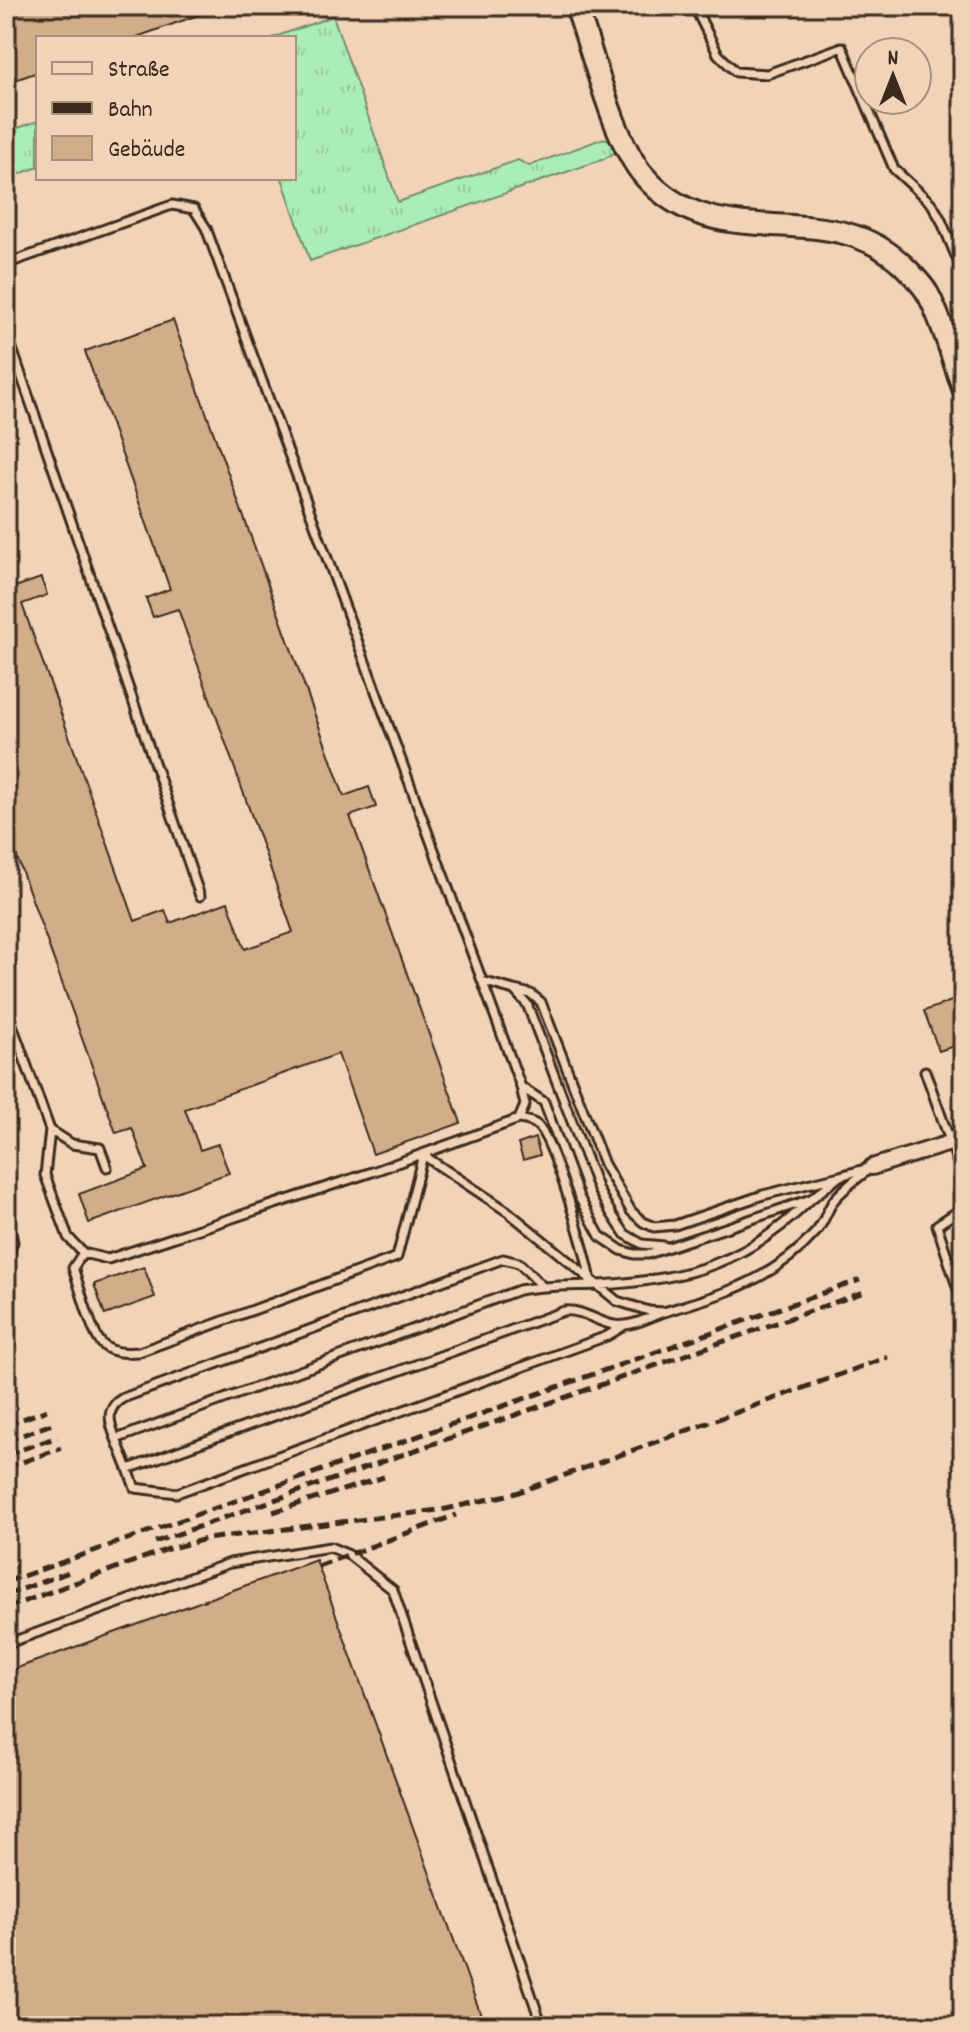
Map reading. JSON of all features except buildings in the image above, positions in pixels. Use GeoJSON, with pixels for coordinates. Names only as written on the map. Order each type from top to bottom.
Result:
{"type":"FeatureCollection","features":[{"type":"Feature","properties":{"kind":"street"},"geometry":{"type":"LineString","coordinates":[[576,6],[610,105],[631,156],[642,174],[695,213],[733,223],[806,226],[840,231],[878,245],[896,257],[929,295],[963,388]]}},
{"type":"Feature","properties":{"kind":"street"},"geometry":{"type":"LineString","coordinates":[[872,1167],[957,1141]]}},
{"type":"Feature","properties":{"kind":"lane"},"geometry":{"type":"LineString","coordinates":[[694,6],[718,54],[736,72],[767,74],[842,47],[894,169],[932,204],[963,273]]}},
{"type":"Feature","properties":{"kind":"lane"},"geometry":{"type":"LineString","coordinates":[[6,264],[172,205],[194,209],[206,228],[521,1087],[525,1105],[519,1119]]}},
{"type":"Feature","properties":{"kind":"lane"},"geometry":{"type":"LineString","coordinates":[[6,331],[200,896]]}},
{"type":"Feature","properties":{"kind":"lane"},"geometry":{"type":"LineString","coordinates":[[482,981],[531,994],[541,1002],[604,1164],[631,1211],[643,1222],[654,1227],[675,1225],[763,1195],[872,1167]]}},
{"type":"Feature","properties":{"kind":"lane"},"geometry":{"type":"LineString","coordinates":[[514,990],[532,1014],[598,1190],[611,1213],[625,1234],[642,1244],[674,1246]]}},
{"type":"Feature","properties":{"kind":"lane"},"geometry":{"type":"LineString","coordinates":[[6,1008],[50,1130],[45,1175],[68,1237],[83,1253],[108,1259],[423,1155],[519,1119],[538,1126],[545,1137],[594,1283]]}},
{"type":"Feature","properties":{"kind":"lane"},"geometry":{"type":"LineString","coordinates":[[925,1071],[957,1141],[963,1177]]}},
{"type":"Feature","properties":{"kind":"lane"},"geometry":{"type":"LineString","coordinates":[[521,1087],[544,1102],[579,1197],[600,1236],[634,1254],[648,1254],[674,1246],[811,1199]]}},
{"type":"Feature","properties":{"kind":"lane"},"geometry":{"type":"LineString","coordinates":[[50,1130],[72,1144],[100,1148],[107,1167]]}},
{"type":"Feature","properties":{"kind":"lane"},"geometry":{"type":"LineString","coordinates":[[83,1253],[73,1268],[99,1340],[109,1349],[123,1354],[139,1352],[397,1257],[423,1155]]}},
{"type":"Feature","properties":{"kind":"lane"},"geometry":{"type":"LineString","coordinates":[[423,1155],[507,1211],[617,1301],[649,1311],[664,1312]]}},
{"type":"Feature","properties":{"kind":"lane"},"geometry":{"type":"LineString","coordinates":[[128,1469],[564,1311],[574,1310],[615,1326],[625,1325],[749,1283],[781,1266],[819,1229],[832,1202],[872,1167]]}},
{"type":"Feature","properties":{"kind":"lane"},"geometry":{"type":"LineString","coordinates":[[116,1439],[519,1290],[542,1286],[651,1281],[719,1263],[751,1247],[840,1176]]}},
{"type":"Feature","properties":{"kind":"lane"},"geometry":{"type":"LineString","coordinates":[[963,1208],[937,1225],[963,1305]]}},
{"type":"Feature","properties":{"kind":"lane"},"geometry":{"type":"LineString","coordinates":[[6,1212],[13,1242],[6,1261]]}},
{"type":"Feature","properties":{"kind":"lane"},"geometry":{"type":"LineString","coordinates":[[542,1286],[519,1263],[503,1259],[123,1398],[115,1402],[110,1411],[111,1426],[135,1488],[177,1493],[607,1336],[625,1325]]}},
{"type":"Feature","properties":{"kind":"lane"},"geometry":{"type":"LineString","coordinates":[[6,1644],[230,1563],[330,1547],[349,1555],[393,1590],[542,2026]]}},
{"type":"Feature","properties":{"kind":"green space"},"geometry":{"type":"Polygon","coordinates":[[[333,16],[398,202],[518,160],[529,166],[604,138],[614,143],[617,151],[604,159],[310,261],[283,180],[296,180],[296,36],[278,36],[333,16]]]}},
{"type":"Feature","properties":{"kind":"green space"},"geometry":{"type":"Polygon","coordinates":[[[36,122],[36,168],[6,179],[6,132],[36,122]]]}},
{"type":"Feature","properties":{"kind":"railway"},"geometry":{"type":"LineString","coordinates":[[6,1582],[860,1280]]}},
{"type":"Feature","properties":{"kind":"railway"},"geometry":{"type":"LineString","coordinates":[[155,1542],[864,1292]]}},
{"type":"Feature","properties":{"kind":"railway"},"geometry":{"type":"LineString","coordinates":[[6,1608],[168,1549],[206,1539],[446,1509],[516,1493],[888,1357]]}},
{"type":"Feature","properties":{"kind":"railway"},"geometry":{"type":"LineString","coordinates":[[6,1425],[47,1410]]}},
{"type":"Feature","properties":{"kind":"railway"},"geometry":{"type":"LineString","coordinates":[[6,1441],[52,1424]]}},
{"type":"Feature","properties":{"kind":"railway"},"geometry":{"type":"LineString","coordinates":[[6,1455],[57,1437]]}},
{"type":"Feature","properties":{"kind":"railway"},"geometry":{"type":"LineString","coordinates":[[6,1468],[61,1448]]}},
{"type":"Feature","properties":{"kind":"railway"},"geometry":{"type":"LineString","coordinates":[[273,1512],[384,1477]]}},
{"type":"Feature","properties":{"kind":"railway"},"geometry":{"type":"LineString","coordinates":[[318,1566],[456,1515]]}},
{"type":"Feature","properties":{"kind":"railway"},"geometry":{"type":"LineString","coordinates":[[6,1595],[72,1571]]}}]}
